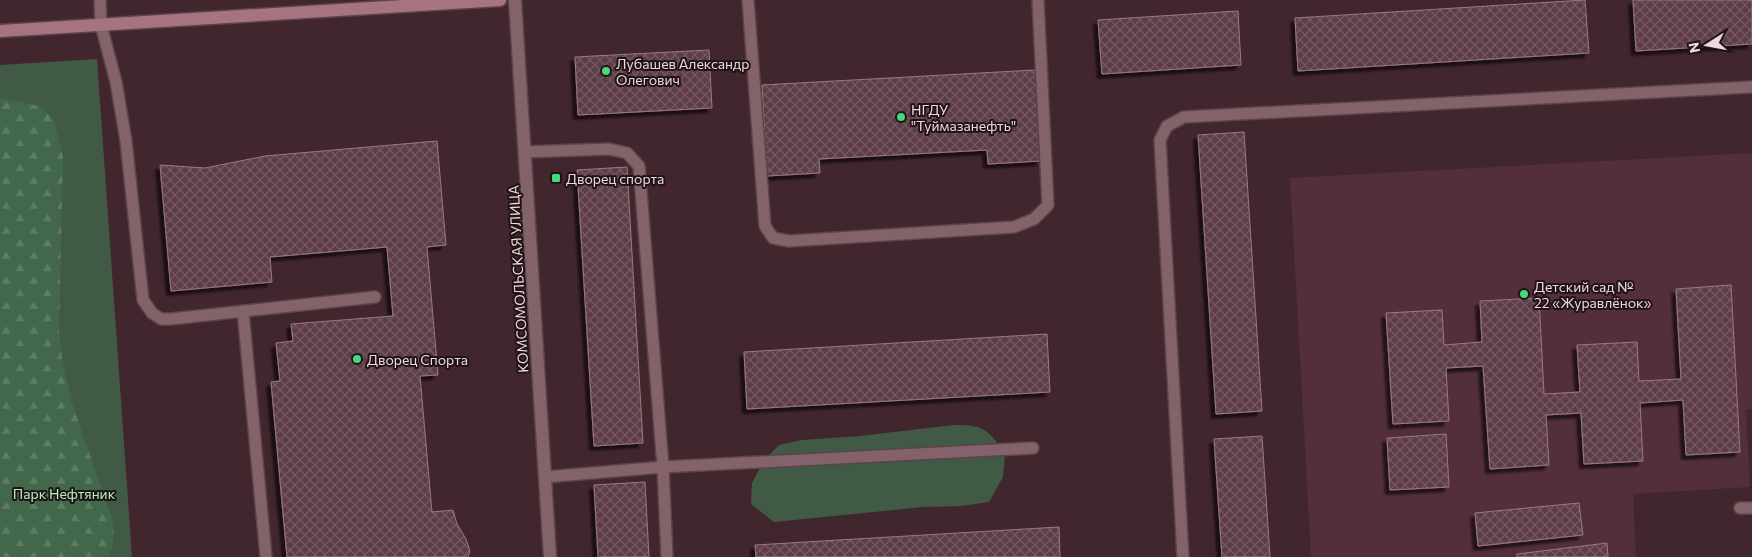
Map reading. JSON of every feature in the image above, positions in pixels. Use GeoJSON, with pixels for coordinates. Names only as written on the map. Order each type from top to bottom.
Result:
{"type":"FeatureCollection","features":[{"type":"Feature","properties":{"kind":"main road"},"geometry":{"type":"LineString","coordinates":[[0,31],[500,0]]}},
{"type":"Feature","properties":{"kind":"street","name":"КОМСОМОЛЬСКАЯ УЛИЦА"},"geometry":{"type":"LineString","coordinates":[[516,0],[550,557]]}},
{"type":"Feature","properties":{"kind":"lane"},"geometry":{"type":"LineString","coordinates":[[100,0],[101,25],[116,82],[126,141],[143,300],[152,313],[161,319],[375,297]]}},
{"type":"Feature","properties":{"kind":"lane"},"geometry":{"type":"LineString","coordinates":[[748,0],[765,226],[773,238],[789,241],[1014,227],[1034,219],[1048,205],[1038,0]]}},
{"type":"Feature","properties":{"kind":"lane"},"geometry":{"type":"LineString","coordinates":[[1183,557],[1160,140],[1167,126],[1184,118],[1752,87]]}},
{"type":"Feature","properties":{"kind":"lane"},"geometry":{"type":"LineString","coordinates":[[525,152],[609,149],[627,153],[639,166],[663,467],[667,557]]}},
{"type":"Feature","properties":{"kind":"lane"},"geometry":{"type":"LineString","coordinates":[[243,311],[266,557]]}},
{"type":"Feature","properties":{"kind":"lane"},"geometry":{"type":"LineString","coordinates":[[544,477],[663,467],[1033,448]]}},
{"type":"Feature","properties":{"kind":"lane"},"geometry":{"type":"LineString","coordinates":[[1740,508],[1752,508]]}},
{"type":"Feature","properties":{"kind":"shaded area","name":"Детский сад № 22 «Журавлёнок»"},"geometry":{"type":"Polygon","coordinates":[[[1752,153],[1752,409],[1746,410],[1750,487],[1633,494],[1636,557],[1311,557],[1290,178],[1752,153]]]}},
{"type":"Feature","properties":{"kind":"green space","name":"Парк Нефтяник"},"geometry":{"type":"Polygon","coordinates":[[[97,59],[132,557],[0,557],[0,65],[97,59]]]}},
{"type":"Feature","properties":{"kind":"green space"},"geometry":{"type":"Polygon","coordinates":[[[0,98],[39,106],[54,119],[63,157],[59,331],[62,358],[72,403],[114,525],[113,546],[108,557],[0,557],[0,98]]]}},
{"type":"Feature","properties":{"kind":"green space"},"geometry":{"type":"Polygon","coordinates":[[[954,425],[973,426],[985,430],[1005,453],[1003,477],[989,502],[774,522],[751,504],[752,483],[763,462],[779,445],[802,440],[860,436],[954,425]]]}},
{"type":"Feature","properties":{"kind":"building"},"geometry":{"type":"Polygon","coordinates":[[[1585,0],[1589,53],[1298,71],[1295,18],[1585,0]]]}},
{"type":"Feature","properties":{"kind":"building"},"geometry":{"type":"Polygon","coordinates":[[[1633,0],[1752,0],[1752,44],[1636,51],[1633,0]]]}},
{"type":"Feature","properties":{"kind":"building"},"geometry":{"type":"Polygon","coordinates":[[[1238,11],[1241,65],[1102,74],[1098,20],[1238,11]]]}},
{"type":"Feature","properties":{"kind":"building"},"geometry":{"type":"Polygon","coordinates":[[[709,50],[712,108],[578,115],[575,57],[709,50]]]}},
{"type":"Feature","properties":{"kind":"building","name":"НГДУ \"Туймазанефть\""},"geometry":{"type":"Polygon","coordinates":[[[1035,70],[1041,161],[988,164],[987,150],[819,159],[820,173],[767,176],[762,85],[1035,70]]]}},
{"type":"Feature","properties":{"kind":"building"},"geometry":{"type":"Polygon","coordinates":[[[1244,132],[1262,411],[1216,414],[1198,135],[1244,132]]]}},
{"type":"Feature","properties":{"kind":"building","name":"Дворец Спорта"},"geometry":{"type":"Polygon","coordinates":[[[437,141],[446,245],[427,247],[438,375],[420,376],[432,512],[453,510],[457,524],[466,539],[470,551],[468,557],[287,557],[271,382],[280,381],[276,343],[293,341],[291,324],[393,316],[387,247],[270,257],[272,282],[171,291],[160,165],[205,168],[265,156],[437,141]]]}},
{"type":"Feature","properties":{"kind":"building"},"geometry":{"type":"Polygon","coordinates":[[[627,167],[643,443],[594,446],[577,170],[627,167]]]}},
{"type":"Feature","properties":{"kind":"building"},"geometry":{"type":"Polygon","coordinates":[[[1731,285],[1740,452],[1686,455],[1683,400],[1640,403],[1643,461],[1584,464],[1581,413],[1546,415],[1549,465],[1490,469],[1483,366],[1446,368],[1449,421],[1393,424],[1386,313],[1442,310],[1444,345],[1482,342],[1480,301],[1539,298],[1544,394],[1580,392],[1577,345],[1637,342],[1639,381],[1681,379],[1676,289],[1731,285]]]}},
{"type":"Feature","properties":{"kind":"building"},"geometry":{"type":"Polygon","coordinates":[[[1047,334],[1050,392],[747,409],[744,352],[1047,334]]]}},
{"type":"Feature","properties":{"kind":"building"},"geometry":{"type":"Polygon","coordinates":[[[1446,434],[1449,487],[1390,490],[1387,438],[1446,434]]]}},
{"type":"Feature","properties":{"kind":"building"},"geometry":{"type":"Polygon","coordinates":[[[1262,436],[1270,557],[1222,557],[1214,439],[1262,436]]]}},
{"type":"Feature","properties":{"kind":"building"},"geometry":{"type":"Polygon","coordinates":[[[645,482],[649,557],[598,557],[594,485],[645,482]]]}},
{"type":"Feature","properties":{"kind":"building"},"geometry":{"type":"Polygon","coordinates":[[[1579,503],[1583,535],[1478,546],[1475,513],[1579,503]]]}},
{"type":"Feature","properties":{"kind":"building"},"geometry":{"type":"Polygon","coordinates":[[[1059,527],[1060,557],[756,557],[755,545],[1059,527]]]}},
{"type":"Feature","properties":{"kind":"building"},"geometry":{"type":"Polygon","coordinates":[[[1607,543],[1608,557],[1517,557],[1517,554],[1607,543]]]}},
{"type":"Feature","properties":{"kind":"place","name":"Лубашев Александр Олегович"},"geometry":{"type":"Point","coordinates":[606,71]}},
{"type":"Feature","properties":{"kind":"place","name":"НГДУ \"Туймазанефть\""},"geometry":{"type":"Point","coordinates":[901,117]}},
{"type":"Feature","properties":{"kind":"place","name":"Дворец спорта"},"geometry":{"type":"Point","coordinates":[556,178]}},
{"type":"Feature","properties":{"kind":"place","name":"Детский сад № 22 «Журавлёнок»"},"geometry":{"type":"Point","coordinates":[1524,294]}},
{"type":"Feature","properties":{"kind":"place","name":"Дворец Спорта"},"geometry":{"type":"Point","coordinates":[357,359]}}]}
